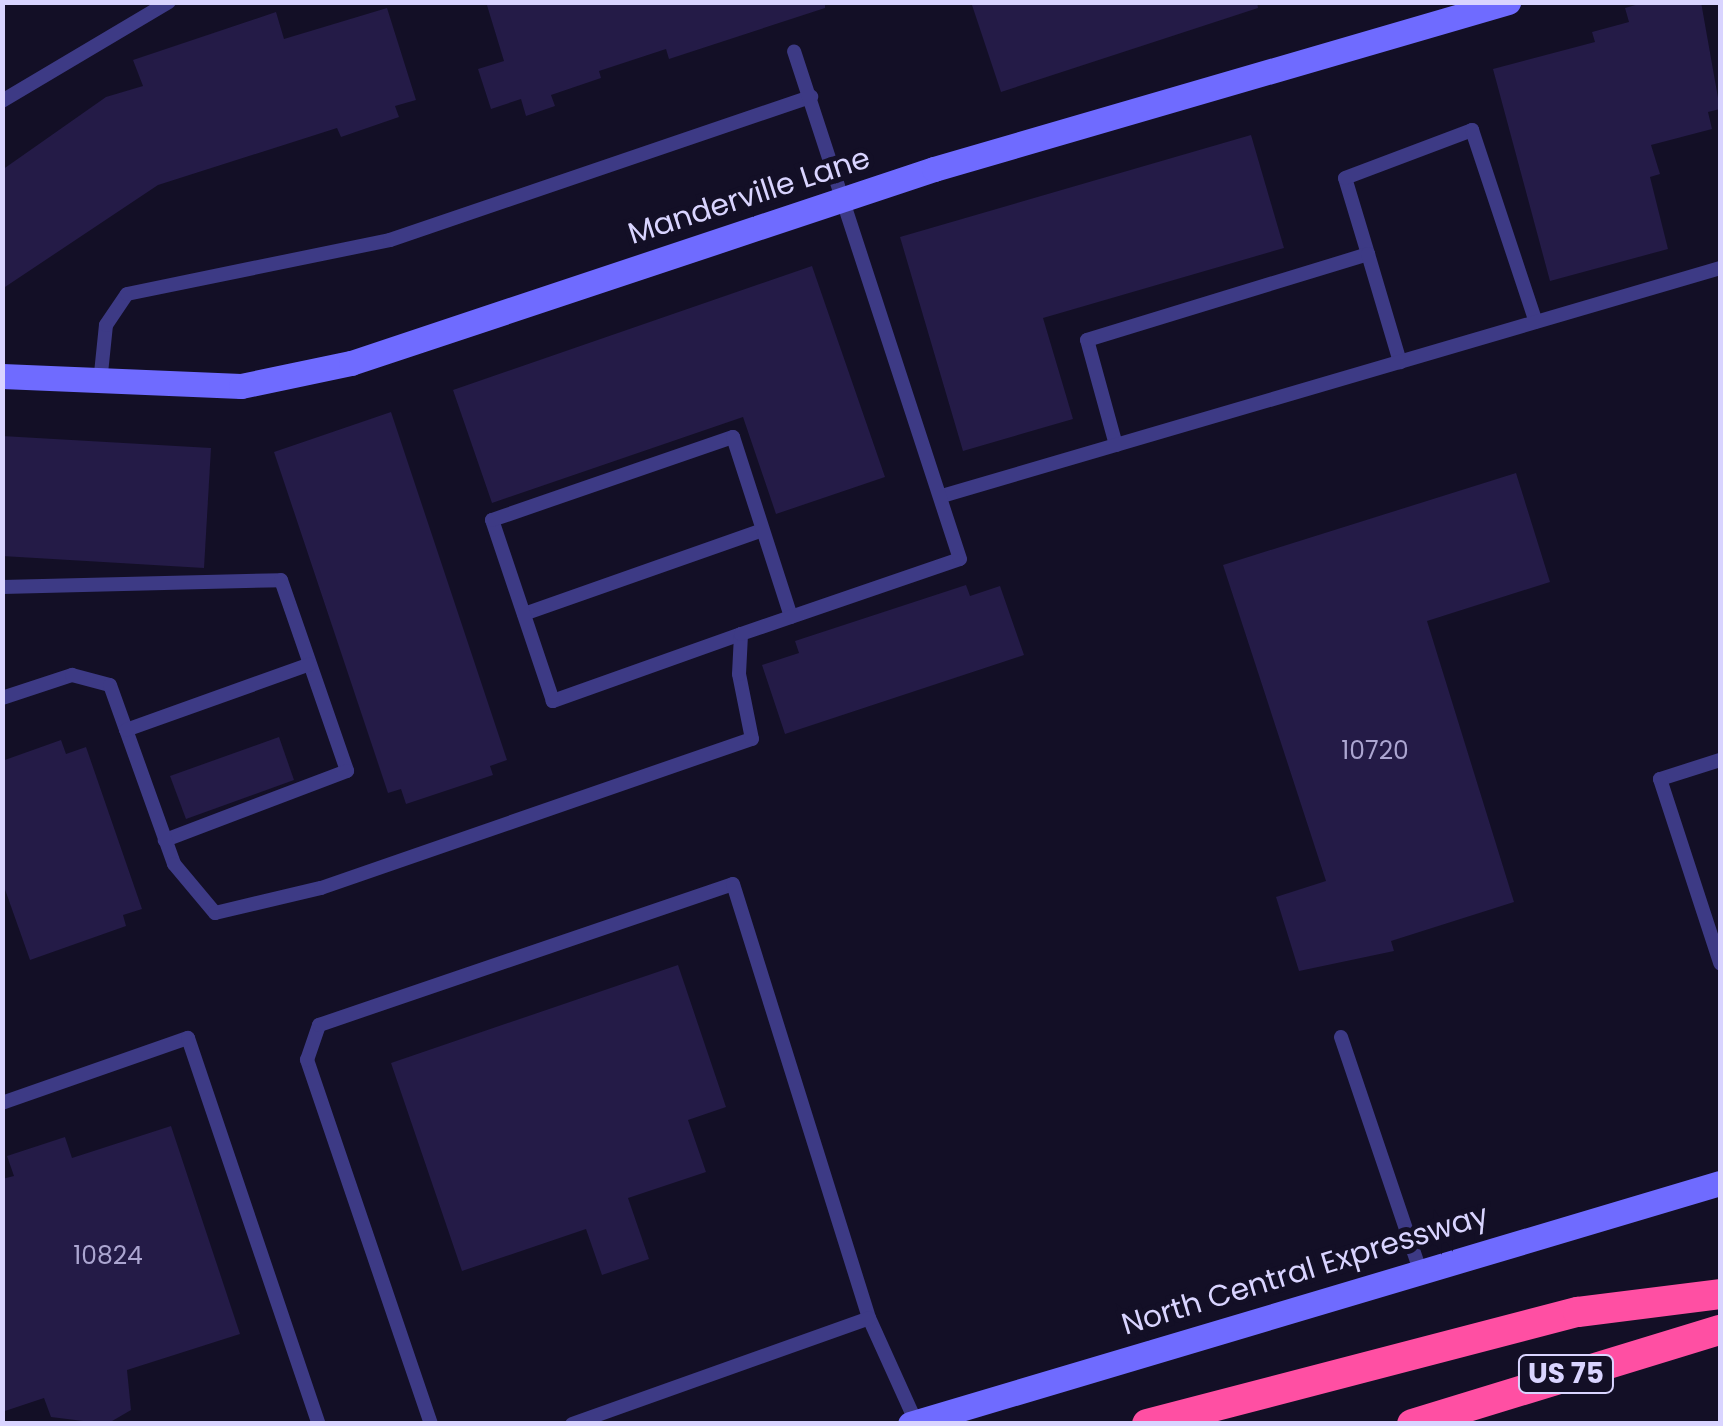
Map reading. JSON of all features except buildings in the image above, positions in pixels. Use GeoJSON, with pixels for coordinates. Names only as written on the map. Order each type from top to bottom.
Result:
{"type":"FeatureCollection","features":[{"type":"Feature","properties":{"kind":"highway"},"geometry":{"type":"LineString","coordinates":[[1148,1424],[1578,1312],[1720,1294]]}},
{"type":"Feature","properties":{"kind":"highway","name":"US 75"},"geometry":{"type":"LineString","coordinates":[[1412,1424],[1720,1330]]}},
{"type":"Feature","properties":{"kind":"street","name":"Manderville Lane"},"geometry":{"type":"LineString","coordinates":[[2,376],[100,384],[241,386],[352,363],[846,197],[1508,2]]}},
{"type":"Feature","properties":{"kind":"street","name":"North Central Expressway"},"geometry":{"type":"LineString","coordinates":[[913,1423],[1720,1183]]}},
{"type":"Feature","properties":{"kind":"lane"},"geometry":{"type":"LineString","coordinates":[[2,101],[168,2]]}},
{"type":"Feature","properties":{"kind":"lane"},"geometry":{"type":"LineString","coordinates":[[790,617],[734,437],[492,520],[553,701],[960,559],[846,197],[794,51]]}},
{"type":"Feature","properties":{"kind":"lane"},"geometry":{"type":"LineString","coordinates":[[100,384],[106,325],[127,294],[390,240],[811,97]]}},
{"type":"Feature","properties":{"kind":"lane"},"geometry":{"type":"LineString","coordinates":[[1400,362],[1345,178],[1472,130],[1536,322]]}},
{"type":"Feature","properties":{"kind":"lane"},"geometry":{"type":"LineString","coordinates":[[1116,446],[1087,340],[1368,254]]}},
{"type":"Feature","properties":{"kind":"lane"},"geometry":{"type":"LineString","coordinates":[[942,496],[1720,268]]}},
{"type":"Feature","properties":{"kind":"lane"},"geometry":{"type":"LineString","coordinates":[[524,614],[762,530]]}},
{"type":"Feature","properties":{"kind":"lane"},"geometry":{"type":"LineString","coordinates":[[2,588],[281,580],[348,772],[165,840]]}},
{"type":"Feature","properties":{"kind":"lane"},"geometry":{"type":"LineString","coordinates":[[2,698],[72,675],[110,685],[174,864],[216,912],[321,888],[752,739],[739,674],[741,634]]}},
{"type":"Feature","properties":{"kind":"lane"},"geometry":{"type":"LineString","coordinates":[[126,730],[310,664]]}},
{"type":"Feature","properties":{"kind":"lane"},"geometry":{"type":"LineString","coordinates":[[1720,760],[1660,779],[1720,964]]}},
{"type":"Feature","properties":{"kind":"lane"},"geometry":{"type":"LineString","coordinates":[[431,1424],[307,1060],[319,1024],[733,884],[869,1318],[913,1423]]}},
{"type":"Feature","properties":{"kind":"lane"},"geometry":{"type":"LineString","coordinates":[[1341,1037],[1420,1270]]}},
{"type":"Feature","properties":{"kind":"lane"},"geometry":{"type":"LineString","coordinates":[[2,1103],[188,1038],[319,1424]]}},
{"type":"Feature","properties":{"kind":"lane"},"geometry":{"type":"LineString","coordinates":[[572,1424],[869,1318]]}}]}
